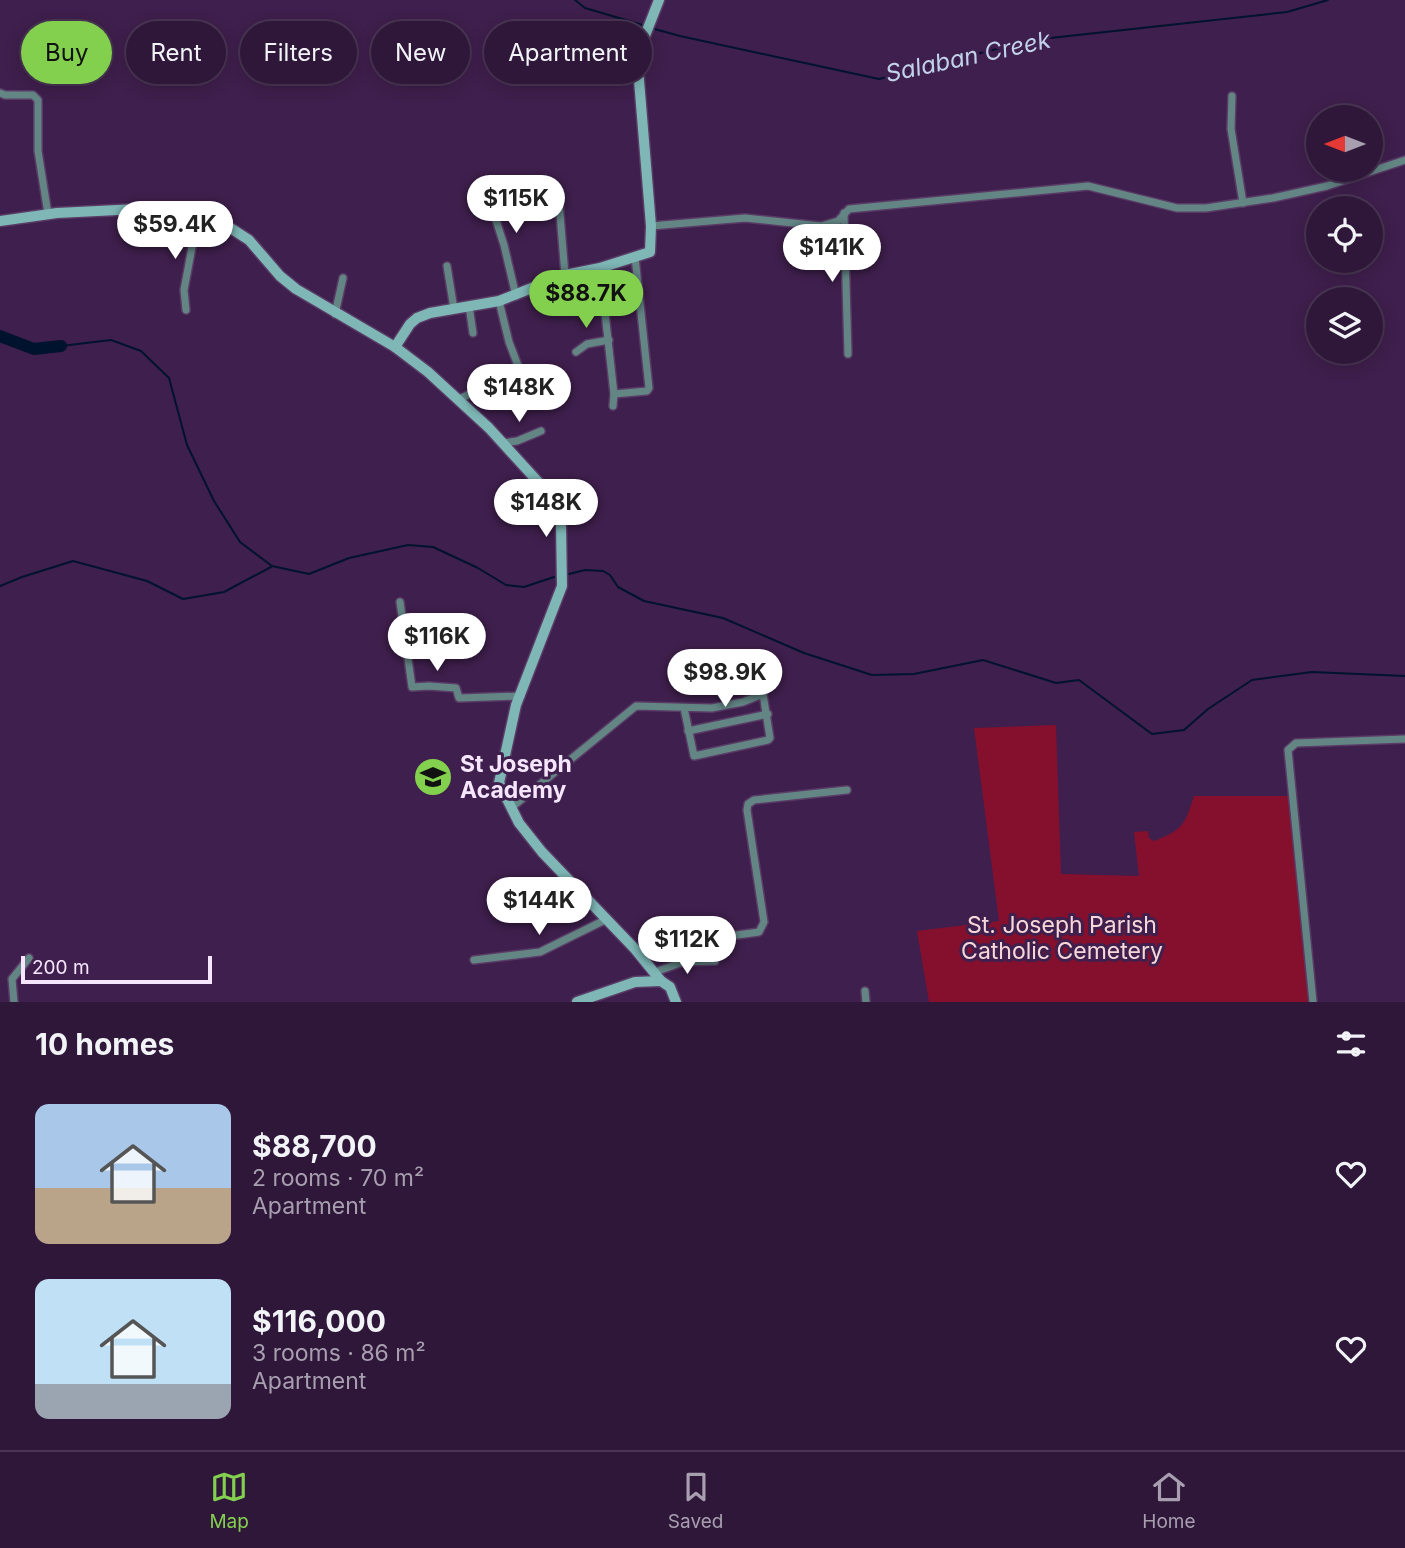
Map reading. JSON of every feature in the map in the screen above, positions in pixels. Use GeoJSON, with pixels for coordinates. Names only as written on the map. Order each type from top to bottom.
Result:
{"type":"FeatureCollection","features":[{"type":"Feature","properties":{"kind":"main road"},"geometry":{"type":"LineString","coordinates":[[395,347],[417,318],[499,301],[565,275],[600,268],[650,252],[651,226],[637,68],[641,42],[658,4]]}},
{"type":"Feature","properties":{"kind":"main road"},"geometry":{"type":"LineString","coordinates":[[0,221],[48,214],[159,208],[198,215],[232,229],[249,240],[280,276],[335,314],[395,347],[459,398],[554,502],[559,514],[562,586],[516,705],[499,776],[501,790],[519,822],[542,852],[670,987],[676,1002]]}},
{"type":"Feature","properties":{"kind":"main road"},"geometry":{"type":"LineString","coordinates":[[577,1002],[658,976]]}},
{"type":"Feature","properties":{"kind":"street"},"geometry":{"type":"LineString","coordinates":[[0,93],[33,95],[38,100],[38,151],[48,214]]}},
{"type":"Feature","properties":{"kind":"street"},"geometry":{"type":"LineString","coordinates":[[1231,96],[1231,129],[1243,203]]}},
{"type":"Feature","properties":{"kind":"street"},"geometry":{"type":"LineString","coordinates":[[651,226],[745,218],[821,226],[838,221],[849,209],[1088,186],[1177,208],[1206,208],[1327,186],[1405,160]]}},
{"type":"Feature","properties":{"kind":"street"},"geometry":{"type":"LineString","coordinates":[[484,183],[504,245],[516,296]]}},
{"type":"Feature","properties":{"kind":"street"},"geometry":{"type":"LineString","coordinates":[[559,202],[565,275]]}},
{"type":"Feature","properties":{"kind":"street"},"geometry":{"type":"LineString","coordinates":[[844,212],[848,354]]}},
{"type":"Feature","properties":{"kind":"street"},"geometry":{"type":"LineString","coordinates":[[186,310],[184,290],[198,215]]}},
{"type":"Feature","properties":{"kind":"street"},"geometry":{"type":"LineString","coordinates":[[614,394],[643,393],[649,388],[635,257]]}},
{"type":"Feature","properties":{"kind":"street"},"geometry":{"type":"LineString","coordinates":[[447,266],[454,309]]}},
{"type":"Feature","properties":{"kind":"street"},"geometry":{"type":"LineString","coordinates":[[600,268],[609,340],[613,406]]}},
{"type":"Feature","properties":{"kind":"street"},"geometry":{"type":"LineString","coordinates":[[335,314],[343,278]]}},
{"type":"Feature","properties":{"kind":"street"},"geometry":{"type":"LineString","coordinates":[[499,301],[509,342],[522,376]]}},
{"type":"Feature","properties":{"kind":"street"},"geometry":{"type":"LineString","coordinates":[[469,306],[473,333]]}},
{"type":"Feature","properties":{"kind":"street"},"geometry":{"type":"LineString","coordinates":[[576,352],[587,344],[609,340]]}},
{"type":"Feature","properties":{"kind":"street"},"geometry":{"type":"LineString","coordinates":[[459,398],[499,382]]}},
{"type":"Feature","properties":{"kind":"street"},"geometry":{"type":"LineString","coordinates":[[502,443],[517,441],[541,431]]}},
{"type":"Feature","properties":{"kind":"street"},"geometry":{"type":"LineString","coordinates":[[400,602],[412,687],[456,688],[459,698],[520,696]]}},
{"type":"Feature","properties":{"kind":"street"},"geometry":{"type":"LineString","coordinates":[[511,808],[636,706],[712,708],[736,703],[760,693],[765,695],[771,734],[768,740],[696,756],[692,753],[684,708]]}},
{"type":"Feature","properties":{"kind":"street"},"geometry":{"type":"LineString","coordinates":[[688,731],[768,714]]}},
{"type":"Feature","properties":{"kind":"street"},"geometry":{"type":"LineString","coordinates":[[1313,1002],[1287,750],[1296,743],[1405,739]]}},
{"type":"Feature","properties":{"kind":"street"},"geometry":{"type":"LineString","coordinates":[[635,949],[759,932],[764,922],[748,804],[754,800],[847,790]]}},
{"type":"Feature","properties":{"kind":"street"},"geometry":{"type":"LineString","coordinates":[[474,960],[540,952],[605,920]]}},
{"type":"Feature","properties":{"kind":"street"},"geometry":{"type":"LineString","coordinates":[[14,1002],[12,979],[29,958]]}},
{"type":"Feature","properties":{"kind":"street"},"geometry":{"type":"LineString","coordinates":[[658,976],[683,962],[715,961]]}},
{"type":"Feature","properties":{"kind":"street"},"geometry":{"type":"LineString","coordinates":[[865,991],[866,1002]]}},
{"type":"Feature","properties":{"kind":"green space","name":"St. Joseph Parish Catholic Cemetery"},"geometry":{"type":"Polygon","coordinates":[[[1056,725],[1061,874],[1139,876],[1134,832],[1148,831],[1149,838],[1154,841],[1171,833],[1182,825],[1194,796],[1289,796],[1309,1002],[929,1002],[917,931],[999,921],[974,728],[1056,725]]]}},
{"type":"Feature","properties":{"kind":"waterway","name":"Salaban Creek"},"geometry":{"type":"LineString","coordinates":[[575,0],[585,8],[629,21]]}},
{"type":"Feature","properties":{"kind":"waterway","name":"Salaban Creek"},"geometry":{"type":"LineString","coordinates":[[652,28],[879,79],[1032,40],[1287,12],[1328,0]]}},
{"type":"Feature","properties":{"kind":"waterway"},"geometry":{"type":"LineString","coordinates":[[0,336],[34,349],[61,346]]}},
{"type":"Feature","properties":{"kind":"waterway"},"geometry":{"type":"LineString","coordinates":[[61,346],[111,340],[141,351],[169,378],[187,445],[214,501],[240,542],[272,566],[309,574],[349,558],[408,545],[433,547],[478,568],[506,585],[524,587],[554,577]]}},
{"type":"Feature","properties":{"kind":"waterway"},"geometry":{"type":"LineString","coordinates":[[0,586],[73,561],[147,581],[183,599],[224,592],[271,567]]}},
{"type":"Feature","properties":{"kind":"waterway"},"geometry":{"type":"LineString","coordinates":[[569,574],[585,570],[603,571],[610,575],[618,587],[644,601],[723,618],[804,653],[872,675],[914,674],[983,660],[1056,683],[1079,680],[1152,734],[1184,730],[1208,709],[1252,680],[1312,672],[1405,676]]}},
{"type":"Feature","properties":{"kind":"place","name":"St Joseph Academy"},"geometry":{"type":"Point","coordinates":[433,777]}}]}
